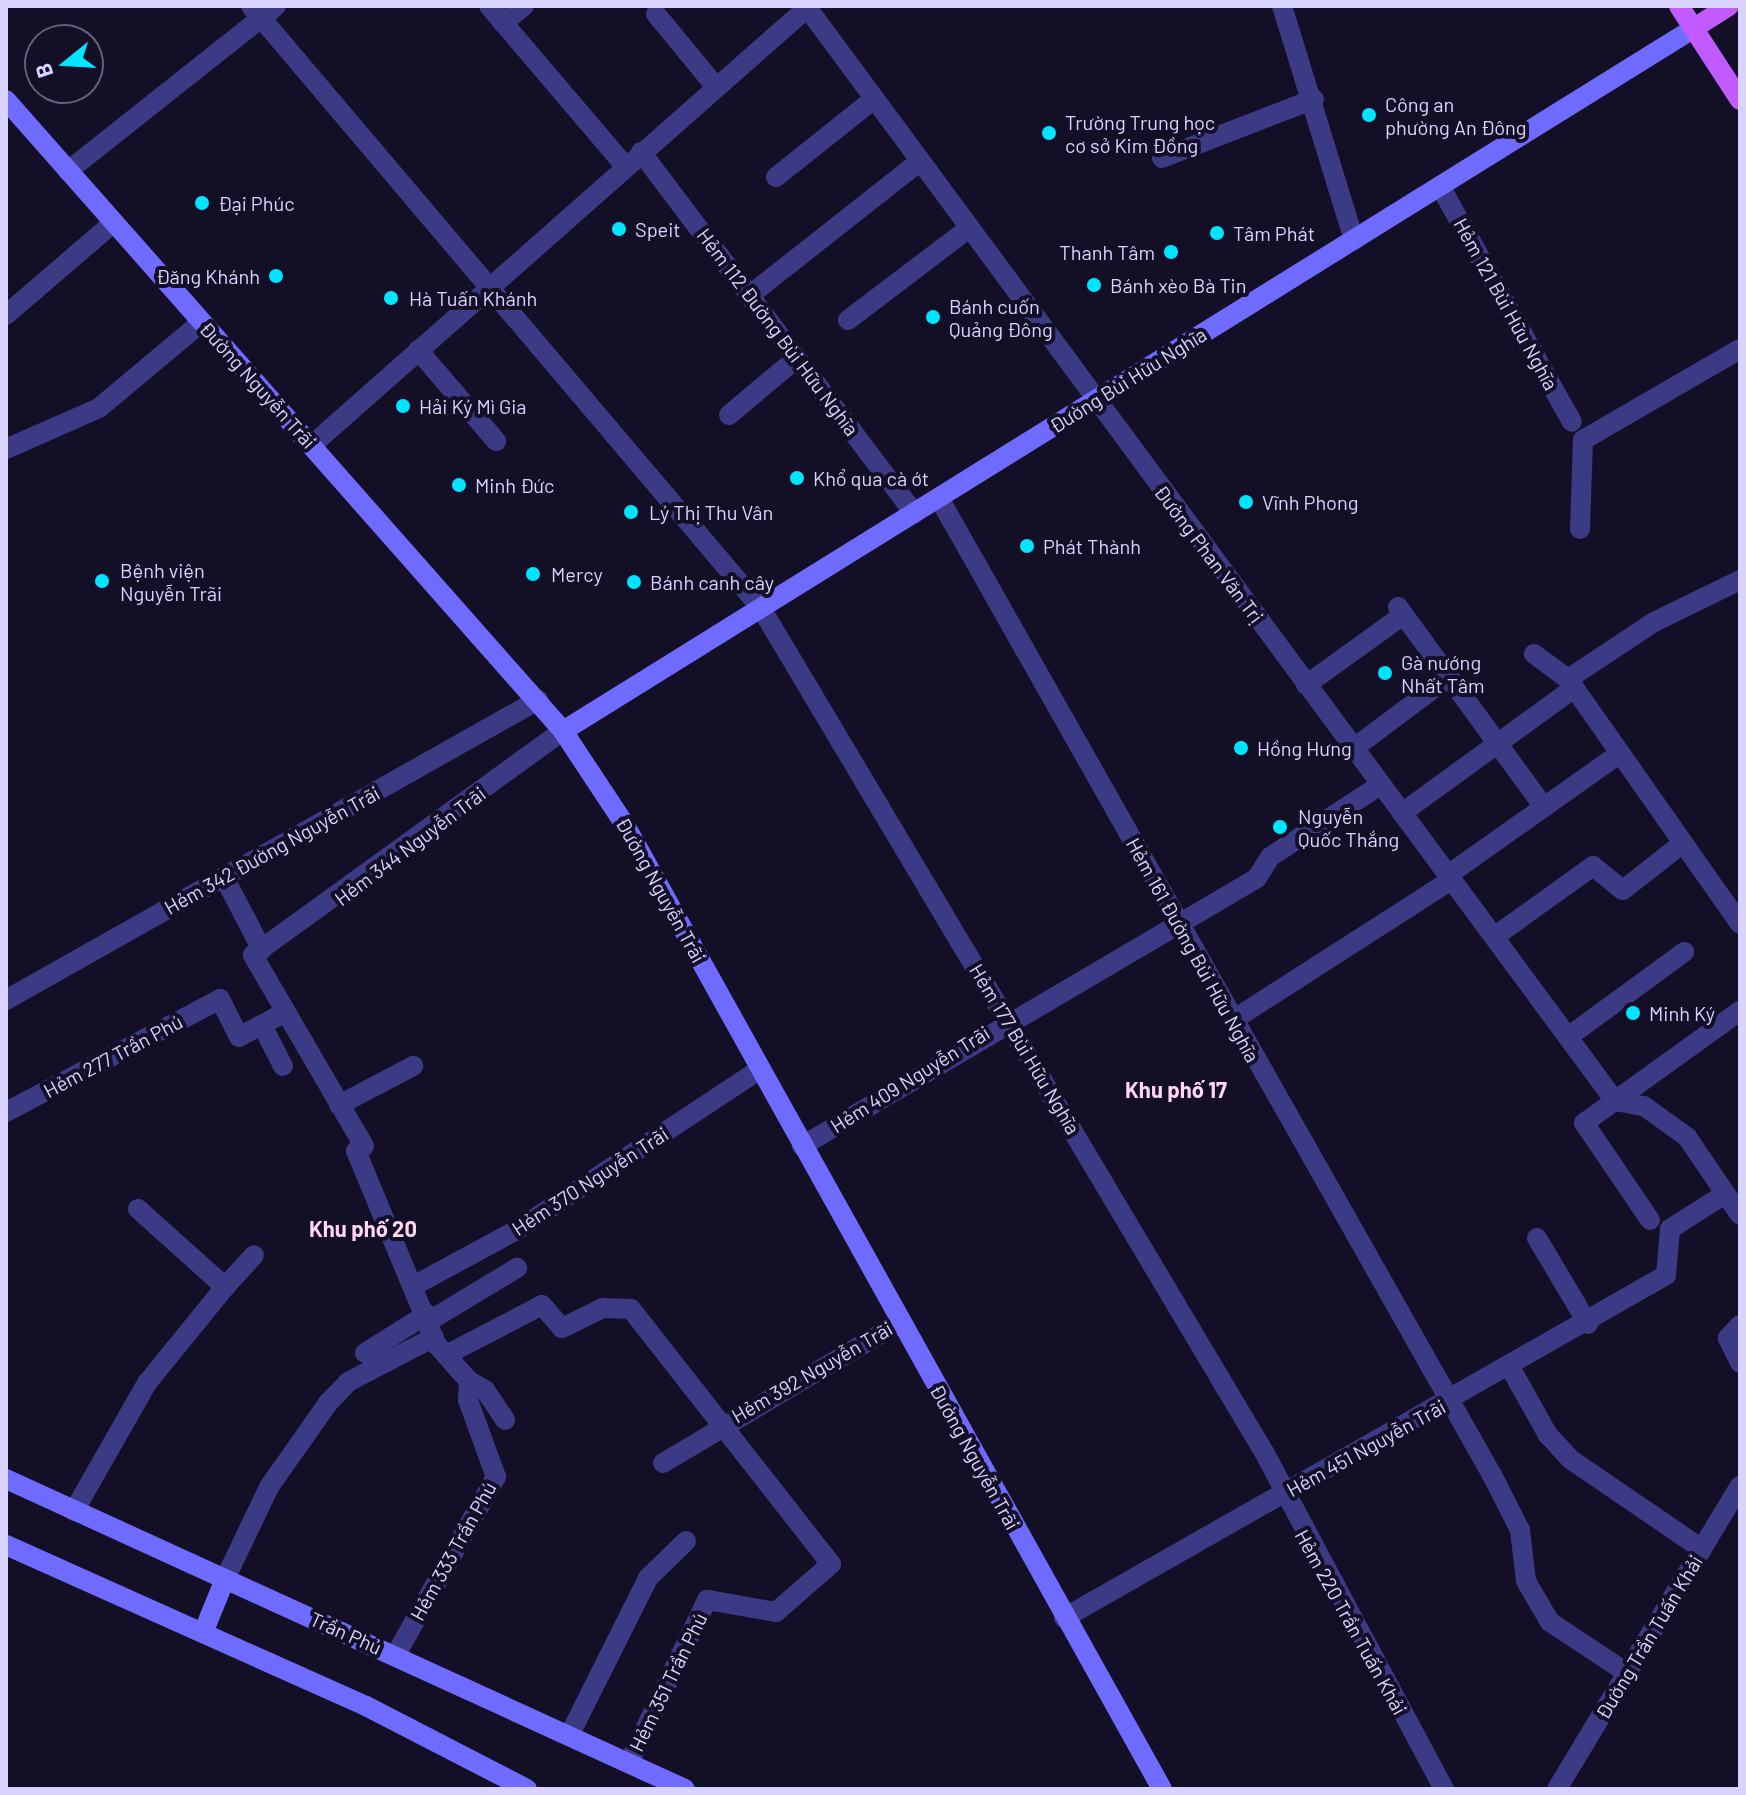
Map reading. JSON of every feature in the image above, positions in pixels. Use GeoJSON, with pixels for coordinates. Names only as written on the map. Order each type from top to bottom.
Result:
{"type":"FeatureCollection","features":[{"type":"Feature","properties":{"kind":"main road"},"geometry":{"type":"LineString","coordinates":[[1679,6],[1740,100]]}},
{"type":"Feature","properties":{"kind":"main road"},"geometry":{"type":"LineString","coordinates":[[1694,28],[1729,6]]}},
{"type":"Feature","properties":{"kind":"main road","name":"Đường Bùi Hữu Nghĩa"},"geometry":{"type":"LineString","coordinates":[[563,731],[1694,28]]}},
{"type":"Feature","properties":{"kind":"main road","name":"Đường Nguyễn Trãi"},"geometry":{"type":"LineString","coordinates":[[6,100],[563,731],[625,825],[1162,1789]]}},
{"type":"Feature","properties":{"kind":"main road","name":"Trần Phú"},"geometry":{"type":"LineString","coordinates":[[6,1479],[685,1789]]}},
{"type":"Feature","properties":{"kind":"main road"},"geometry":{"type":"LineString","coordinates":[[6,1545],[203,1633],[527,1789]]}},
{"type":"Feature","properties":{"kind":"main road"},"geometry":{"type":"LineString","coordinates":[[203,1633],[225,1579]]}},
{"type":"Feature","properties":{"kind":"street"},"geometry":{"type":"LineString","coordinates":[[489,6],[625,166]]}},
{"type":"Feature","properties":{"kind":"street"},"geometry":{"type":"LineString","coordinates":[[503,23],[524,6]]}},
{"type":"Feature","properties":{"kind":"street"},"geometry":{"type":"LineString","coordinates":[[1282,6],[1314,99],[1354,240]]}},
{"type":"Feature","properties":{"kind":"street"},"geometry":{"type":"LineString","coordinates":[[312,445],[806,7]]}},
{"type":"Feature","properties":{"kind":"street","name":"Đường Phan Văn Trị"},"geometry":{"type":"LineString","coordinates":[[806,7],[1615,1101]]}},
{"type":"Feature","properties":{"kind":"street"},"geometry":{"type":"LineString","coordinates":[[68,171],[263,10]]}},
{"type":"Feature","properties":{"kind":"street","name":"Hẻm 177 Bùi Hữu Nghĩa"},"geometry":{"type":"LineString","coordinates":[[263,10],[355,129],[656,478],[761,608],[1007,1019],[1283,1495]]}},
{"type":"Feature","properties":{"kind":"street"},"geometry":{"type":"LineString","coordinates":[[656,14],[716,87]]}},
{"type":"Feature","properties":{"kind":"street"},"geometry":{"type":"LineString","coordinates":[[776,177],[874,99]]}},
{"type":"Feature","properties":{"kind":"street"},"geometry":{"type":"LineString","coordinates":[[1162,158],[1314,99]]}},
{"type":"Feature","properties":{"kind":"street","name":"Hẻm 112 Đường Bùi Hữu Nghĩa"},"geometry":{"type":"LineString","coordinates":[[641,152],[914,513]]}},
{"type":"Feature","properties":{"kind":"street"},"geometry":{"type":"LineString","coordinates":[[750,295],[920,161]]}},
{"type":"Feature","properties":{"kind":"street","name":"Hẻm 121 Bùi Hữu Nghĩa"},"geometry":{"type":"LineString","coordinates":[[1440,186],[1572,422]]}},
{"type":"Feature","properties":{"kind":"street"},"geometry":{"type":"LineString","coordinates":[[6,315],[113,223]]}},
{"type":"Feature","properties":{"kind":"street"},"geometry":{"type":"LineString","coordinates":[[848,320],[969,228]]}},
{"type":"Feature","properties":{"kind":"street"},"geometry":{"type":"LineString","coordinates":[[6,449],[99,408],[202,322]]}},
{"type":"Feature","properties":{"kind":"street"},"geometry":{"type":"LineString","coordinates":[[1580,529],[1583,440],[1740,349]]}},
{"type":"Feature","properties":{"kind":"street"},"geometry":{"type":"LineString","coordinates":[[418,350],[496,441]]}},
{"type":"Feature","properties":{"kind":"street"},"geometry":{"type":"LineString","coordinates":[[729,415],[797,358]]}},
{"type":"Feature","properties":{"kind":"street","name":"Hẻm 161 Đường Bùi Hữu Nghĩa"},"geometry":{"type":"LineString","coordinates":[[939,498],[1450,1401],[1520,1530],[1526,1581],[1550,1622],[1627,1673]]}},
{"type":"Feature","properties":{"kind":"street"},"geometry":{"type":"LineString","coordinates":[[1402,813],[1499,743],[1654,622],[1740,580]]}},
{"type":"Feature","properties":{"kind":"street"},"geometry":{"type":"LineString","coordinates":[[1306,685],[1400,611],[1544,807]]}},
{"type":"Feature","properties":{"kind":"street"},"geometry":{"type":"LineString","coordinates":[[1534,654],[1571,684],[1740,924]]}},
{"type":"Feature","properties":{"kind":"street"},"geometry":{"type":"LineString","coordinates":[[1354,748],[1449,677]]}},
{"type":"Feature","properties":{"kind":"street","name":"Hẻm 342 Đường Nguyễn Trãi"},"geometry":{"type":"LineString","coordinates":[[6,1000],[538,700]]}},
{"type":"Feature","properties":{"kind":"street","name":"Hẻm 344 Nguyễn Trãi"},"geometry":{"type":"LineString","coordinates":[[258,952],[563,731]]}},
{"type":"Feature","properties":{"kind":"street"},"geometry":{"type":"LineString","coordinates":[[1233,1020],[1449,877],[1620,753]]}},
{"type":"Feature","properties":{"kind":"street","name":"Hẻm 409 Nguyễn Trãi"},"geometry":{"type":"LineString","coordinates":[[802,1146],[1007,1019],[1257,878],[1270,857],[1380,785]]}},
{"type":"Feature","properties":{"kind":"street"},"geometry":{"type":"LineString","coordinates":[[1494,937],[1593,866],[1623,890],[1683,843]]}},
{"type":"Feature","properties":{"kind":"street"},"geometry":{"type":"LineString","coordinates":[[224,877],[282,1014],[364,1146],[356,1151],[446,1355],[469,1381],[485,1390],[505,1420]]}},
{"type":"Feature","properties":{"kind":"street"},"geometry":{"type":"LineString","coordinates":[[1568,1037],[1684,952]]}},
{"type":"Feature","properties":{"kind":"street","name":"Hẻm 277 Trần Phú"},"geometry":{"type":"LineString","coordinates":[[6,1112],[220,999],[239,1037],[262,1025]]}},
{"type":"Feature","properties":{"kind":"street"},"geometry":{"type":"LineString","coordinates":[[1650,1220],[1584,1123],[1740,1011]]}},
{"type":"Feature","properties":{"kind":"street"},"geometry":{"type":"LineString","coordinates":[[282,1014],[262,1025],[283,1066]]}},
{"type":"Feature","properties":{"kind":"street"},"geometry":{"type":"LineString","coordinates":[[339,1105],[413,1066]]}},
{"type":"Feature","properties":{"kind":"street","name":"Hẻm 370 Nguyễn Trãi"},"geometry":{"type":"LineString","coordinates":[[417,1284],[520,1228],[759,1070]]}},
{"type":"Feature","properties":{"kind":"street"},"geometry":{"type":"LineString","coordinates":[[1615,1101],[1644,1106],[1687,1137],[1740,1215]]}},
{"type":"Feature","properties":{"kind":"street","name":"Hẻm 451 Nguyễn Trãi"},"geometry":{"type":"LineString","coordinates":[[1064,1618],[1588,1324],[1666,1275],[1670,1229],[1725,1194]]}},
{"type":"Feature","properties":{"kind":"street"},"geometry":{"type":"LineString","coordinates":[[138,1209],[225,1287]]}},
{"type":"Feature","properties":{"kind":"street"},"geometry":{"type":"LineString","coordinates":[[1537,1238],[1588,1324]]}},
{"type":"Feature","properties":{"kind":"street"},"geometry":{"type":"LineString","coordinates":[[74,1511],[147,1383],[254,1255]]}},
{"type":"Feature","properties":{"kind":"street"},"geometry":{"type":"LineString","coordinates":[[225,1579],[269,1487],[328,1403],[348,1382],[517,1268]]}},
{"type":"Feature","properties":{"kind":"street","name":"Hẻm 392 Nguyễn Trãi"},"geometry":{"type":"LineString","coordinates":[[446,1355],[542,1305],[562,1328],[603,1308],[631,1309],[831,1564]]}},
{"type":"Feature","properties":{"kind":"street","name":"Hẻm 392 Nguyễn Trãi"},"geometry":{"type":"LineString","coordinates":[[663,1463],[723,1423],[900,1322]]}},
{"type":"Feature","properties":{"kind":"street"},"geometry":{"type":"LineString","coordinates":[[365,1353],[430,1324]]}},
{"type":"Feature","properties":{"kind":"street"},"geometry":{"type":"LineString","coordinates":[[1740,1325],[1728,1338],[1740,1363]]}},
{"type":"Feature","properties":{"kind":"street"},"geometry":{"type":"LineString","coordinates":[[1510,1367],[1548,1435],[1570,1459],[1702,1549]]}},
{"type":"Feature","properties":{"kind":"street","name":"Hẻm 333 Trần Phú"},"geometry":{"type":"LineString","coordinates":[[395,1656],[496,1477],[468,1400],[469,1381]]}},
{"type":"Feature","properties":{"kind":"street","name":"Đường Trần Tuấn Khải"},"geometry":{"type":"LineString","coordinates":[[1557,1789],[1740,1486]]}},
{"type":"Feature","properties":{"kind":"street","name":"Hẻm 220 Trần Tuấn Khải"},"geometry":{"type":"LineString","coordinates":[[1283,1495],[1444,1789]]}},
{"type":"Feature","properties":{"kind":"street"},"geometry":{"type":"LineString","coordinates":[[569,1736],[648,1578],[686,1541]]}},
{"type":"Feature","properties":{"kind":"street","name":"Hẻm 351 Trần Phú"},"geometry":{"type":"LineString","coordinates":[[629,1763],[707,1600],[776,1612],[831,1564]]}},
{"type":"Feature","properties":{"kind":"place","name":"Công an phường An Đông"},"geometry":{"type":"Point","coordinates":[1369,115]}},
{"type":"Feature","properties":{"kind":"place","name":"Trường Trung học cơ sở Kim Đồng"},"geometry":{"type":"Point","coordinates":[1049,133]}},
{"type":"Feature","properties":{"kind":"place","name":"Đại Phúc"},"geometry":{"type":"Point","coordinates":[202,203]}},
{"type":"Feature","properties":{"kind":"place","name":"Speit"},"geometry":{"type":"Point","coordinates":[619,229]}},
{"type":"Feature","properties":{"kind":"place","name":"Tâm Phát"},"geometry":{"type":"Point","coordinates":[1217,233]}},
{"type":"Feature","properties":{"kind":"place","name":"Thanh Tâm"},"geometry":{"type":"Point","coordinates":[1171,252]}},
{"type":"Feature","properties":{"kind":"place","name":"Đăng Khánh"},"geometry":{"type":"Point","coordinates":[276,276]}},
{"type":"Feature","properties":{"kind":"place","name":"Bánh xèo Bà Tin"},"geometry":{"type":"Point","coordinates":[1094,285]}},
{"type":"Feature","properties":{"kind":"place","name":"Hà Tuấn Khánh"},"geometry":{"type":"Point","coordinates":[391,298]}},
{"type":"Feature","properties":{"kind":"place","name":"Bánh cuốn Quảng Đông"},"geometry":{"type":"Point","coordinates":[933,317]}},
{"type":"Feature","properties":{"kind":"place","name":"Hải Ký Mì Gia"},"geometry":{"type":"Point","coordinates":[403,406]}},
{"type":"Feature","properties":{"kind":"place","name":"Khổ qua cà ớt"},"geometry":{"type":"Point","coordinates":[797,478]}},
{"type":"Feature","properties":{"kind":"place","name":"Minh Đức"},"geometry":{"type":"Point","coordinates":[459,485]}},
{"type":"Feature","properties":{"kind":"place","name":"Vĩnh Phong"},"geometry":{"type":"Point","coordinates":[1246,502]}},
{"type":"Feature","properties":{"kind":"place","name":"Lý Thị Thu Vân"},"geometry":{"type":"Point","coordinates":[631,512]}},
{"type":"Feature","properties":{"kind":"place","name":"Phát Thành"},"geometry":{"type":"Point","coordinates":[1027,546]}},
{"type":"Feature","properties":{"kind":"place","name":"Mercy"},"geometry":{"type":"Point","coordinates":[533,574]}},
{"type":"Feature","properties":{"kind":"place","name":"Bệnh viện Nguyễn Trãi"},"geometry":{"type":"Point","coordinates":[102,581]}},
{"type":"Feature","properties":{"kind":"place","name":"Bánh canh cây"},"geometry":{"type":"Point","coordinates":[634,582]}},
{"type":"Feature","properties":{"kind":"place","name":"Gà nướng Nhất Tâm"},"geometry":{"type":"Point","coordinates":[1385,673]}},
{"type":"Feature","properties":{"kind":"place","name":"Hồng Hưng"},"geometry":{"type":"Point","coordinates":[1241,748]}},
{"type":"Feature","properties":{"kind":"place","name":"Nguyễn Quốc Thắng"},"geometry":{"type":"Point","coordinates":[1280,827]}},
{"type":"Feature","properties":{"kind":"place","name":"Minh Ký"},"geometry":{"type":"Point","coordinates":[1633,1013]}},
{"type":"Feature","properties":{"kind":"district","name":"Khu phố 17"},"geometry":{"type":"Point","coordinates":[1176,1090]}},
{"type":"Feature","properties":{"kind":"district","name":"Khu phố 20"},"geometry":{"type":"Point","coordinates":[363,1229]}}]}
